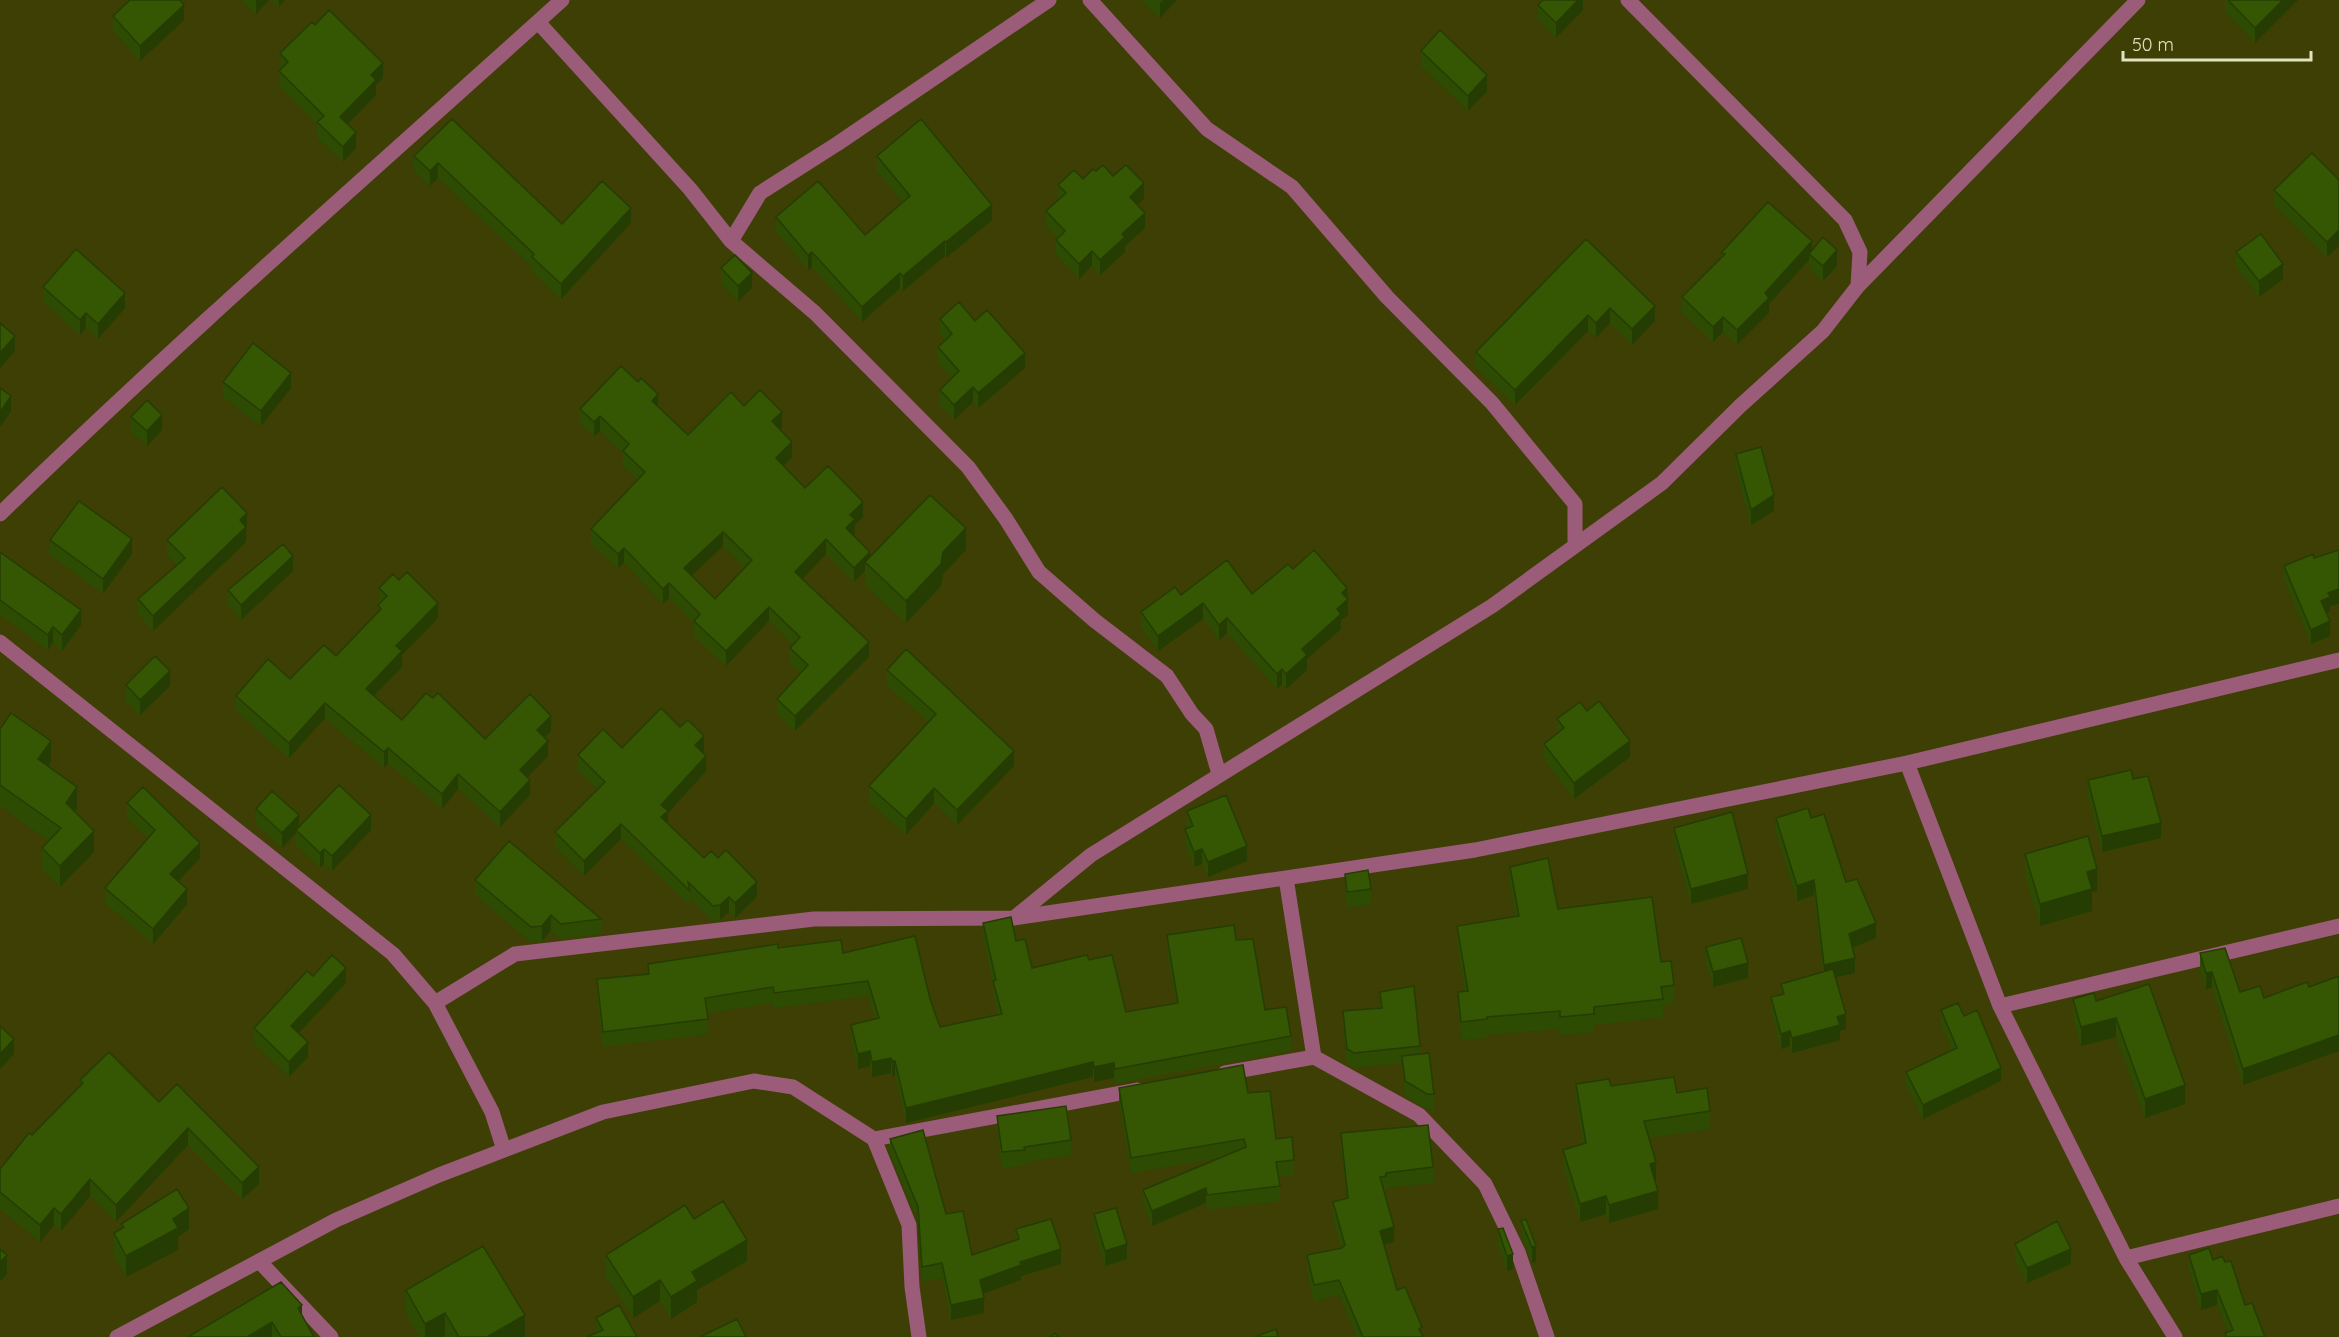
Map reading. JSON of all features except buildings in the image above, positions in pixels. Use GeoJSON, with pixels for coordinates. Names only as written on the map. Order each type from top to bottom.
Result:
{"type":"FeatureCollection","features":[{"type":"Feature","properties":{"kind":"street"},"geometry":{"type":"LineString","coordinates":[[0,514],[207,319],[562,0]]}},
{"type":"Feature","properties":{"kind":"street"},"geometry":{"type":"LineString","coordinates":[[731,241],[760,193],[846,138],[1049,0]]}},
{"type":"Feature","properties":{"kind":"street"},"geometry":{"type":"LineString","coordinates":[[1090,0],[1207,129],[1292,187],[1386,297],[1492,403],[1575,504],[1575,546]]}},
{"type":"Feature","properties":{"kind":"street"},"geometry":{"type":"LineString","coordinates":[[1628,0],[1845,220],[1860,252],[1858,286]]}},
{"type":"Feature","properties":{"kind":"street"},"geometry":{"type":"LineString","coordinates":[[1014,918],[1091,855],[1492,606],[1662,483],[1740,406],[1823,331],[1858,286],[2138,0]]}},
{"type":"Feature","properties":{"kind":"street"},"geometry":{"type":"LineString","coordinates":[[538,22],[690,189],[731,241],[815,313],[968,467],[1006,519],[1039,572],[1094,620],[1167,676],[1192,714],[1206,729],[1219,774]]}},
{"type":"Feature","properties":{"kind":"street"},"geometry":{"type":"LineString","coordinates":[[0,642],[393,954],[435,1003],[492,1112],[504,1150]]}},
{"type":"Feature","properties":{"kind":"street"},"geometry":{"type":"LineString","coordinates":[[435,1003],[514,954],[814,919],[1014,918],[1475,850],[1907,763],[2339,660]]}},
{"type":"Feature","properties":{"kind":"street"},"geometry":{"type":"LineString","coordinates":[[1907,763],[2000,1006],[2126,1258],[2175,1337]]}},
{"type":"Feature","properties":{"kind":"street"},"geometry":{"type":"LineString","coordinates":[[1286,878],[1314,1057]]}},
{"type":"Feature","properties":{"kind":"street"},"geometry":{"type":"LineString","coordinates":[[2000,1006],[2339,926]]}},
{"type":"Feature","properties":{"kind":"street"},"geometry":{"type":"LineString","coordinates":[[1210,1076],[1314,1057],[1419,1115],[1485,1184],[1518,1252],[1547,1337]]}},
{"type":"Feature","properties":{"kind":"street"},"geometry":{"type":"LineString","coordinates":[[117,1337],[336,1220],[504,1150],[603,1112],[754,1081],[793,1087],[874,1139],[909,1225],[912,1287],[920,1337]]}},
{"type":"Feature","properties":{"kind":"street"},"geometry":{"type":"LineString","coordinates":[[874,1139],[1151,1087]]}},
{"type":"Feature","properties":{"kind":"street"},"geometry":{"type":"LineString","coordinates":[[2126,1258],[2339,1206]]}},
{"type":"Feature","properties":{"kind":"street"},"geometry":{"type":"LineString","coordinates":[[259,1261],[331,1337]]}}]}
